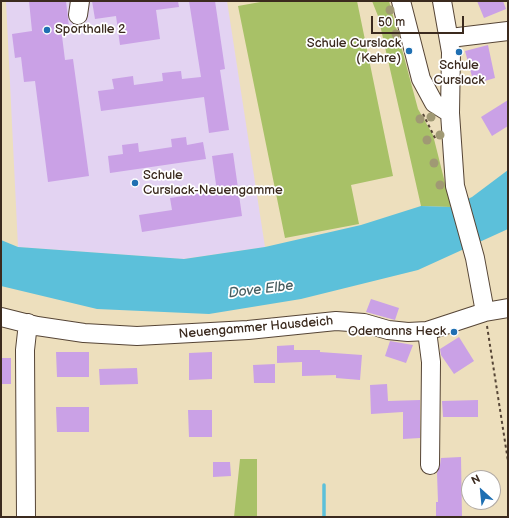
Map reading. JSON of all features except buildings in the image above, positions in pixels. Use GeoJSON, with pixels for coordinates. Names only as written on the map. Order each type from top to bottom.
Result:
{"type":"FeatureCollection","features":[{"type":"Feature","properties":{"kind":"street"},"geometry":{"type":"LineString","coordinates":[[401,1],[421,79],[434,103],[450,113]]}},
{"type":"Feature","properties":{"kind":"street"},"geometry":{"type":"LineString","coordinates":[[442,1],[450,38],[450,113],[455,186],[475,258],[485,312]]}},
{"type":"Feature","properties":{"kind":"street"},"geometry":{"type":"LineString","coordinates":[[450,38],[508,31]]}},
{"type":"Feature","properties":{"kind":"street","name":"Neuengammer Hausdeich"},"geometry":{"type":"LineString","coordinates":[[1,317],[28,324],[84,333],[137,336],[248,330],[336,321],[364,323],[388,330],[408,332],[427,331],[485,312],[508,308]]}},
{"type":"Feature","properties":{"kind":"street"},"geometry":{"type":"LineString","coordinates":[[26,517],[25,350],[28,324]]}},
{"type":"Feature","properties":{"kind":"street"},"geometry":{"type":"LineString","coordinates":[[427,331],[432,362],[430,464]]}},
{"type":"Feature","properties":{"kind":"path"},"geometry":{"type":"LineString","coordinates":[[485,312],[508,461]]}},
{"type":"Feature","properties":{"kind":"shaded area","name":"Schule Curslack-Neuengamme"},"geometry":{"type":"Polygon","coordinates":[[[6,1],[227,1],[265,247],[183,259],[18,247],[6,1]]]}},
{"type":"Feature","properties":{"kind":"green space"},"geometry":{"type":"Polygon","coordinates":[[[266,1],[357,1],[393,176],[351,185],[359,224],[285,238],[238,6],[266,1]]]}},
{"type":"Feature","properties":{"kind":"green space"},"geometry":{"type":"Polygon","coordinates":[[[372,1],[389,1],[418,109],[433,135],[451,207],[421,206],[378,16],[372,1]]]}},
{"type":"Feature","properties":{"kind":"green space"},"geometry":{"type":"Polygon","coordinates":[[[240,459],[257,459],[257,517],[234,517],[240,459]]]}},
{"type":"Feature","properties":{"kind":"water","name":"Dove Elbe"},"geometry":{"type":"Polygon","coordinates":[[[508,170],[508,229],[418,270],[301,299],[209,314],[97,309],[1,286],[1,240],[18,247],[184,259],[265,247],[361,225],[421,206],[451,207],[472,197],[508,170]]]}},
{"type":"Feature","properties":{"kind":"waterway"},"geometry":{"type":"LineString","coordinates":[[324,485],[324,517]]}},
{"type":"Feature","properties":{"kind":"place","name":"Sporthalle 2"},"geometry":{"type":"Point","coordinates":[47,30]}},
{"type":"Feature","properties":{"kind":"place","name":"Schule Curslack (Kehre)"},"geometry":{"type":"Point","coordinates":[409,51]}},
{"type":"Feature","properties":{"kind":"place","name":"Schule Curslack"},"geometry":{"type":"Point","coordinates":[459,52]}},
{"type":"Feature","properties":{"kind":"place","name":"Schule Curslack-Neuengamme"},"geometry":{"type":"Point","coordinates":[135,183]}},
{"type":"Feature","properties":{"kind":"place","name":"Odemanns Heck"},"geometry":{"type":"Point","coordinates":[454,332]}}]}
